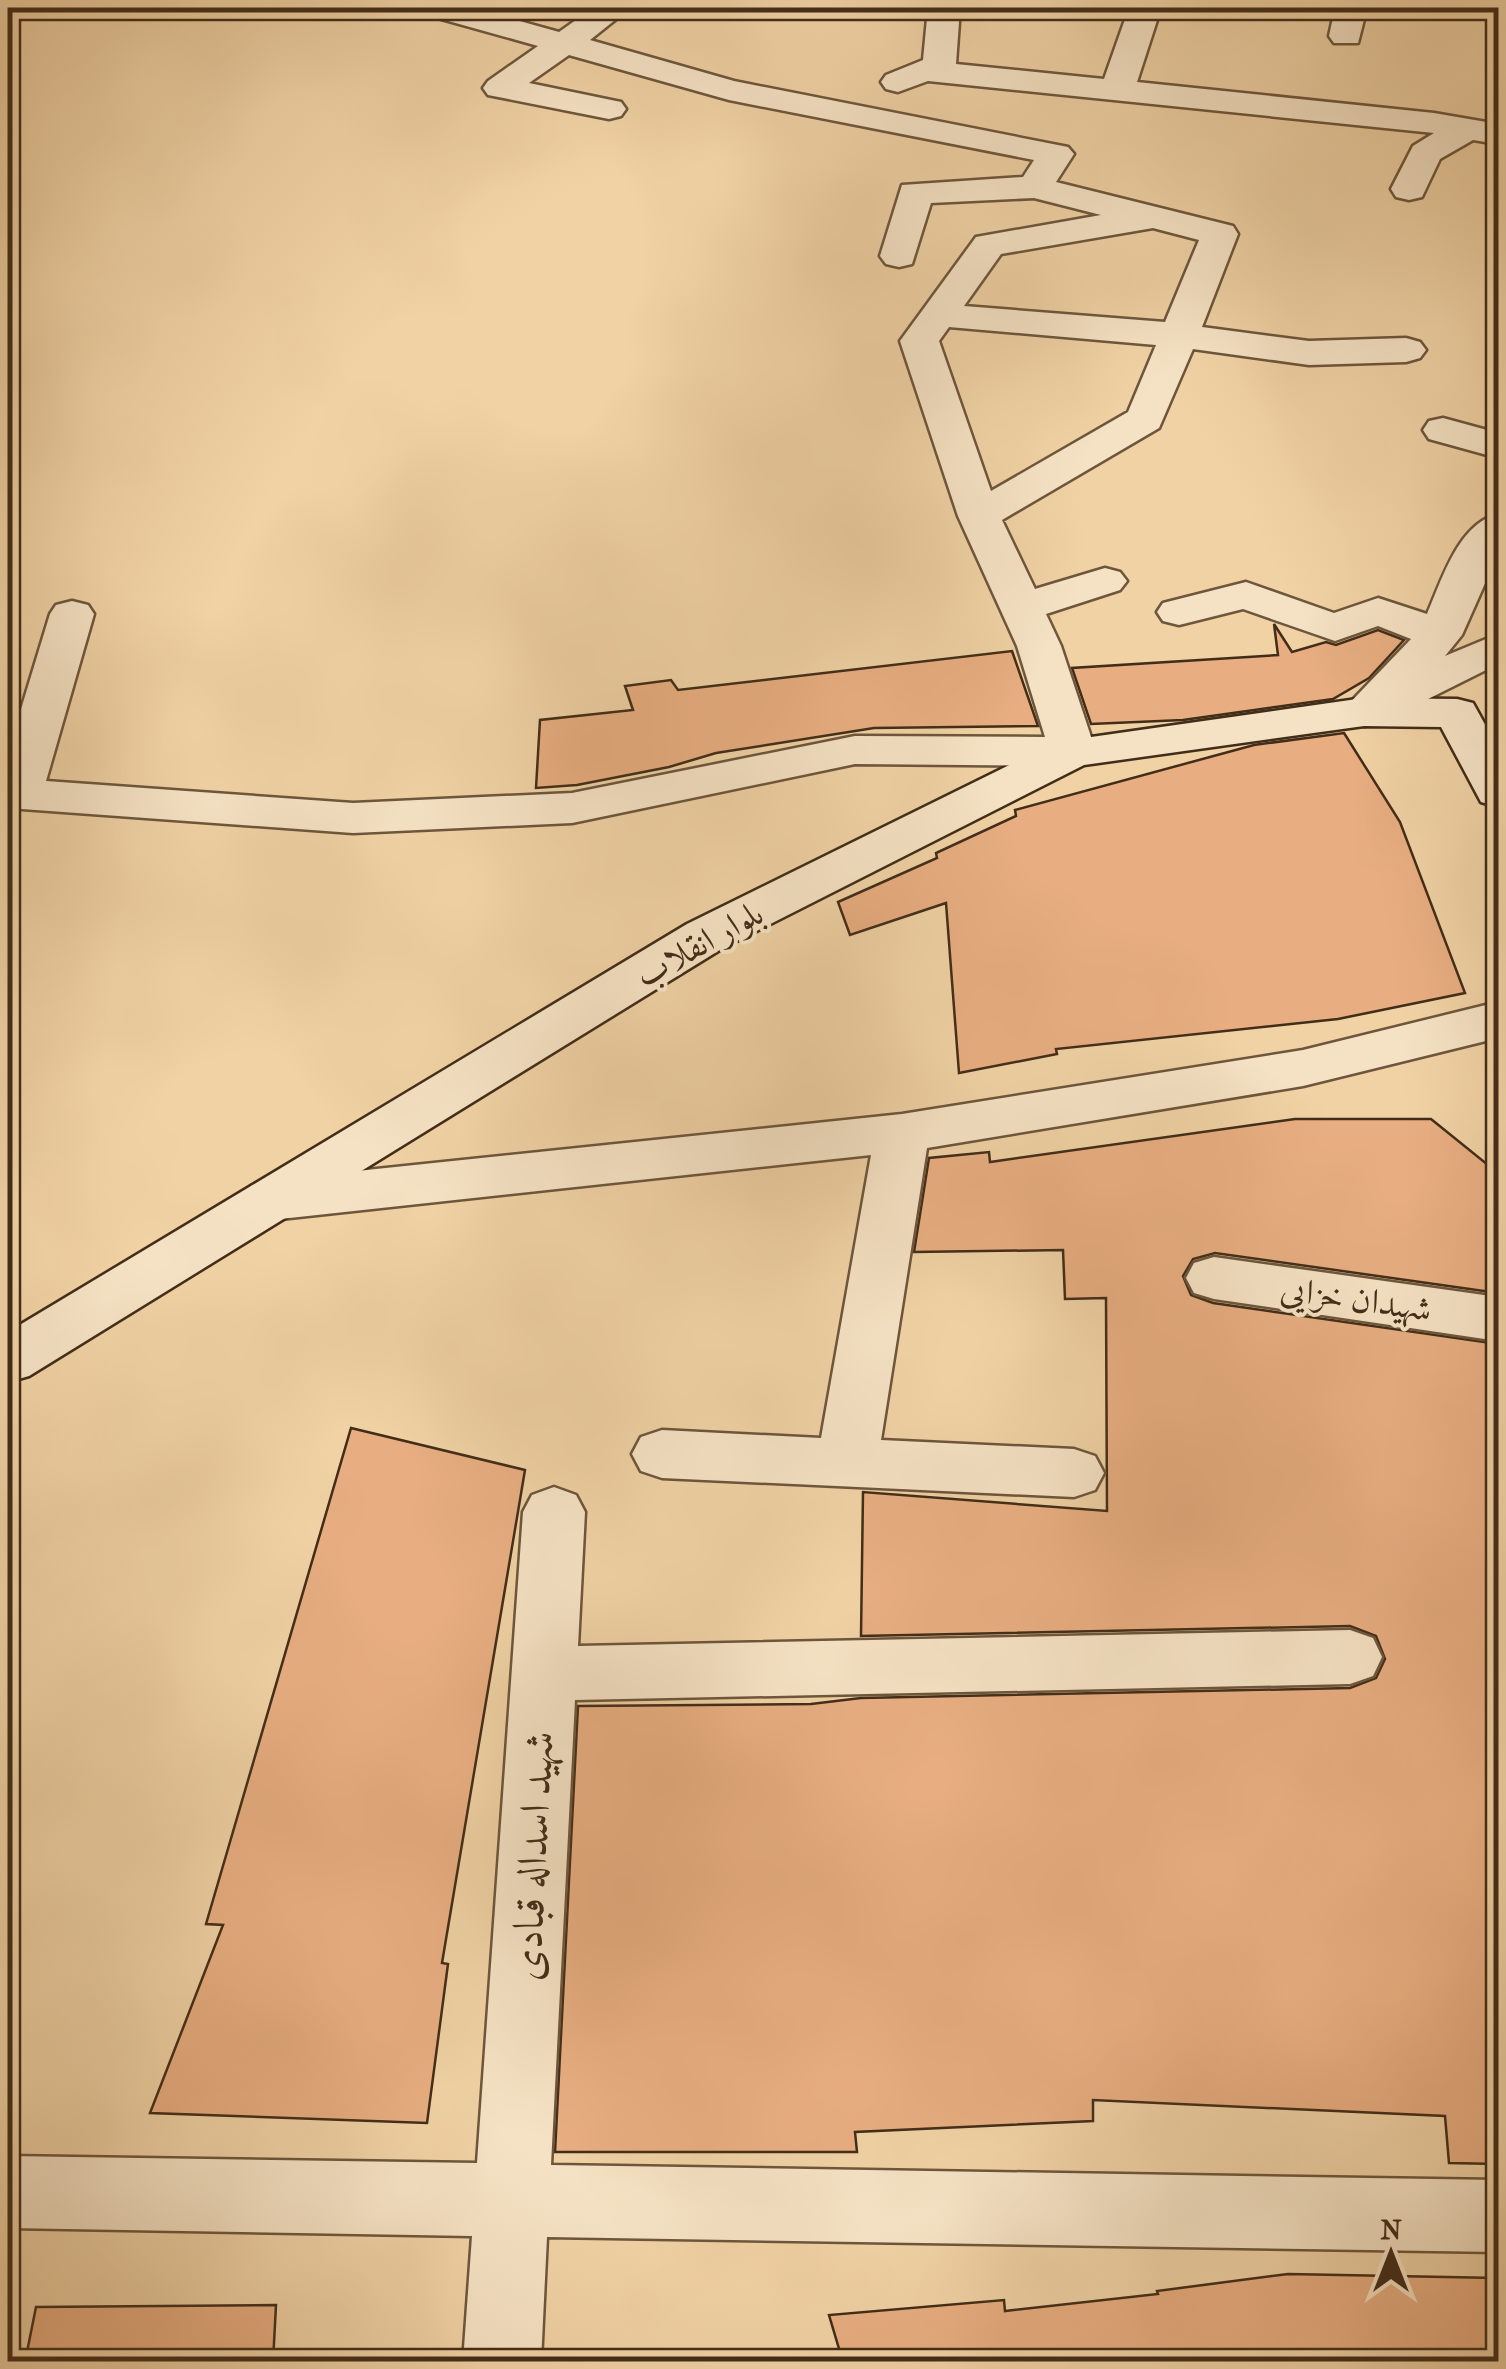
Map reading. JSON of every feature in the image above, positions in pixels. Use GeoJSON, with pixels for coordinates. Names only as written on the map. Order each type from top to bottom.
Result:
{"type":"FeatureCollection","features":[{"type":"Feature","properties":{"kind":"street"},"geometry":{"type":"LineString","coordinates":[[439,8],[729,90],[1056,154],[1034,187]]}},
{"type":"Feature","properties":{"kind":"street"},"geometry":{"type":"LineString","coordinates":[[608,109],[500,88],[614,8]]}},
{"type":"Feature","properties":{"kind":"street"},"geometry":{"type":"LineString","coordinates":[[830,110],[939,65],[944,8]]}},
{"type":"Feature","properties":{"kind":"street"},"geometry":{"type":"LineString","coordinates":[[1117,90],[1145,8]]}},
{"type":"Feature","properties":{"kind":"street"},"geometry":{"type":"LineString","coordinates":[[925,71],[1117,90],[1318,97],[1483,131]]}},
{"type":"Feature","properties":{"kind":"street"},"geometry":{"type":"LineString","coordinates":[[1410,189],[1425,153],[1483,131]]}},
{"type":"Feature","properties":{"kind":"street"},"geometry":{"type":"LineString","coordinates":[[899,256],[915,193],[1034,187],[1220,234],[1145,419],[979,516]]}},
{"type":"Feature","properties":{"kind":"street"},"geometry":{"type":"LineString","coordinates":[[72,614],[13,794],[353,818],[572,808],[855,750],[1074,752],[1038,646],[979,516],[919,341],[989,246],[1152,217]]}},
{"type":"Feature","properties":{"kind":"street"},"geometry":{"type":"LineString","coordinates":[[938,315],[1179,335],[1308,353],[1406,350]]}},
{"type":"Feature","properties":{"kind":"street"},"geometry":{"type":"LineString","coordinates":[[1443,430],[1498,446]]}},
{"type":"Feature","properties":{"kind":"street"},"geometry":{"type":"LineString","coordinates":[[1364,712],[1440,635],[1474,556],[1498,528]]}},
{"type":"Feature","properties":{"kind":"street"},"geometry":{"type":"LineString","coordinates":[[1022,608],[1105,580]]}},
{"type":"Feature","properties":{"kind":"street"},"geometry":{"type":"LineString","coordinates":[[1179,612],[1246,595],[1336,628],[1378,611],[1440,635]]}},
{"type":"Feature","properties":{"kind":"street"},"geometry":{"type":"LineString","coordinates":[[1364,712],[1498,647]]}},
{"type":"Feature","properties":{"kind":"street","name":"بلوار انقلاب"},"geometry":{"type":"LineString","coordinates":[[8,1360],[705,936],[1074,752],[1364,712],[1458,713],[1498,792]]}},
{"type":"Feature","properties":{"kind":"street"},"geometry":{"type":"LineString","coordinates":[[271,1200],[902,1133],[1303,1068],[1498,1020]]}},
{"type":"Feature","properties":{"kind":"street"},"geometry":{"type":"LineString","coordinates":[[846,1462],[902,1133]]}},
{"type":"Feature","properties":{"kind":"street","name":"شهیدان خزایی"},"geometry":{"type":"LineString","coordinates":[[1214,1278],[1498,1319]]}},
{"type":"Feature","properties":{"kind":"street"},"geometry":{"type":"LineString","coordinates":[[662,1454],[1074,1474]]}},
{"type":"Feature","properties":{"kind":"street","name":"شهید اسداله قبادی"},"geometry":{"type":"LineString","coordinates":[[502,2362],[554,1512]]}},
{"type":"Feature","properties":{"kind":"street"},"geometry":{"type":"LineString","coordinates":[[544,1674],[1350,1658]]}},
{"type":"Feature","properties":{"kind":"street"},"geometry":{"type":"LineString","coordinates":[[8,2192],[1498,2216]]}},
{"type":"Feature","properties":{"kind":"building"},"geometry":{"type":"Polygon","coordinates":[[[1274,624],[1292,652],[1326,642],[1336,645],[1378,630],[1404,640],[1369,678],[1333,699],[1183,720],[1091,724],[1072,668],[1278,655],[1274,624]]]}},
{"type":"Feature","properties":{"kind":"building"},"geometry":{"type":"Polygon","coordinates":[[[1012,651],[1038,726],[874,728],[716,753],[669,767],[577,785],[536,788],[540,720],[633,710],[625,686],[671,680],[678,690],[1012,651]]]}},
{"type":"Feature","properties":{"kind":"building"},"geometry":{"type":"Polygon","coordinates":[[[1344,733],[1400,822],[1465,993],[1338,1019],[1056,1049],[1057,1054],[959,1073],[946,903],[850,935],[838,902],[937,858],[936,853],[1016,816],[1015,810],[1254,745],[1344,733]]]}},
{"type":"Feature","properties":{"kind":"building"},"geometry":{"type":"Polygon","coordinates":[[[1295,1119],[1431,1119],[1498,1173],[1498,1293],[1215,1253],[1193,1259],[1183,1276],[1191,1295],[1213,1303],[1498,1344],[1498,2164],[1449,2163],[1445,2116],[1093,2100],[1093,2121],[855,2132],[857,2152],[555,2152],[578,1706],[811,1704],[861,1698],[1350,1688],[1376,1678],[1385,1659],[1376,1636],[1350,1626],[861,1636],[863,1492],[1107,1511],[1106,1298],[1065,1299],[1063,1250],[914,1252],[929,1158],[989,1152],[990,1162],[1295,1119]]]}},
{"type":"Feature","properties":{"kind":"building"},"geometry":{"type":"Polygon","coordinates":[[[351,1428],[525,1470],[442,1963],[448,1964],[427,2123],[150,2113],[223,1925],[206,1924],[351,1428]]]}},
{"type":"Feature","properties":{"kind":"building"},"geometry":{"type":"Polygon","coordinates":[[[1288,2274],[1498,2278],[1498,2362],[843,2362],[829,2315],[1004,2300],[1005,2311],[1288,2274]]]}},
{"type":"Feature","properties":{"kind":"building"},"geometry":{"type":"Polygon","coordinates":[[[276,2305],[273,2362],[25,2362],[36,2307],[276,2305]]]}}]}
